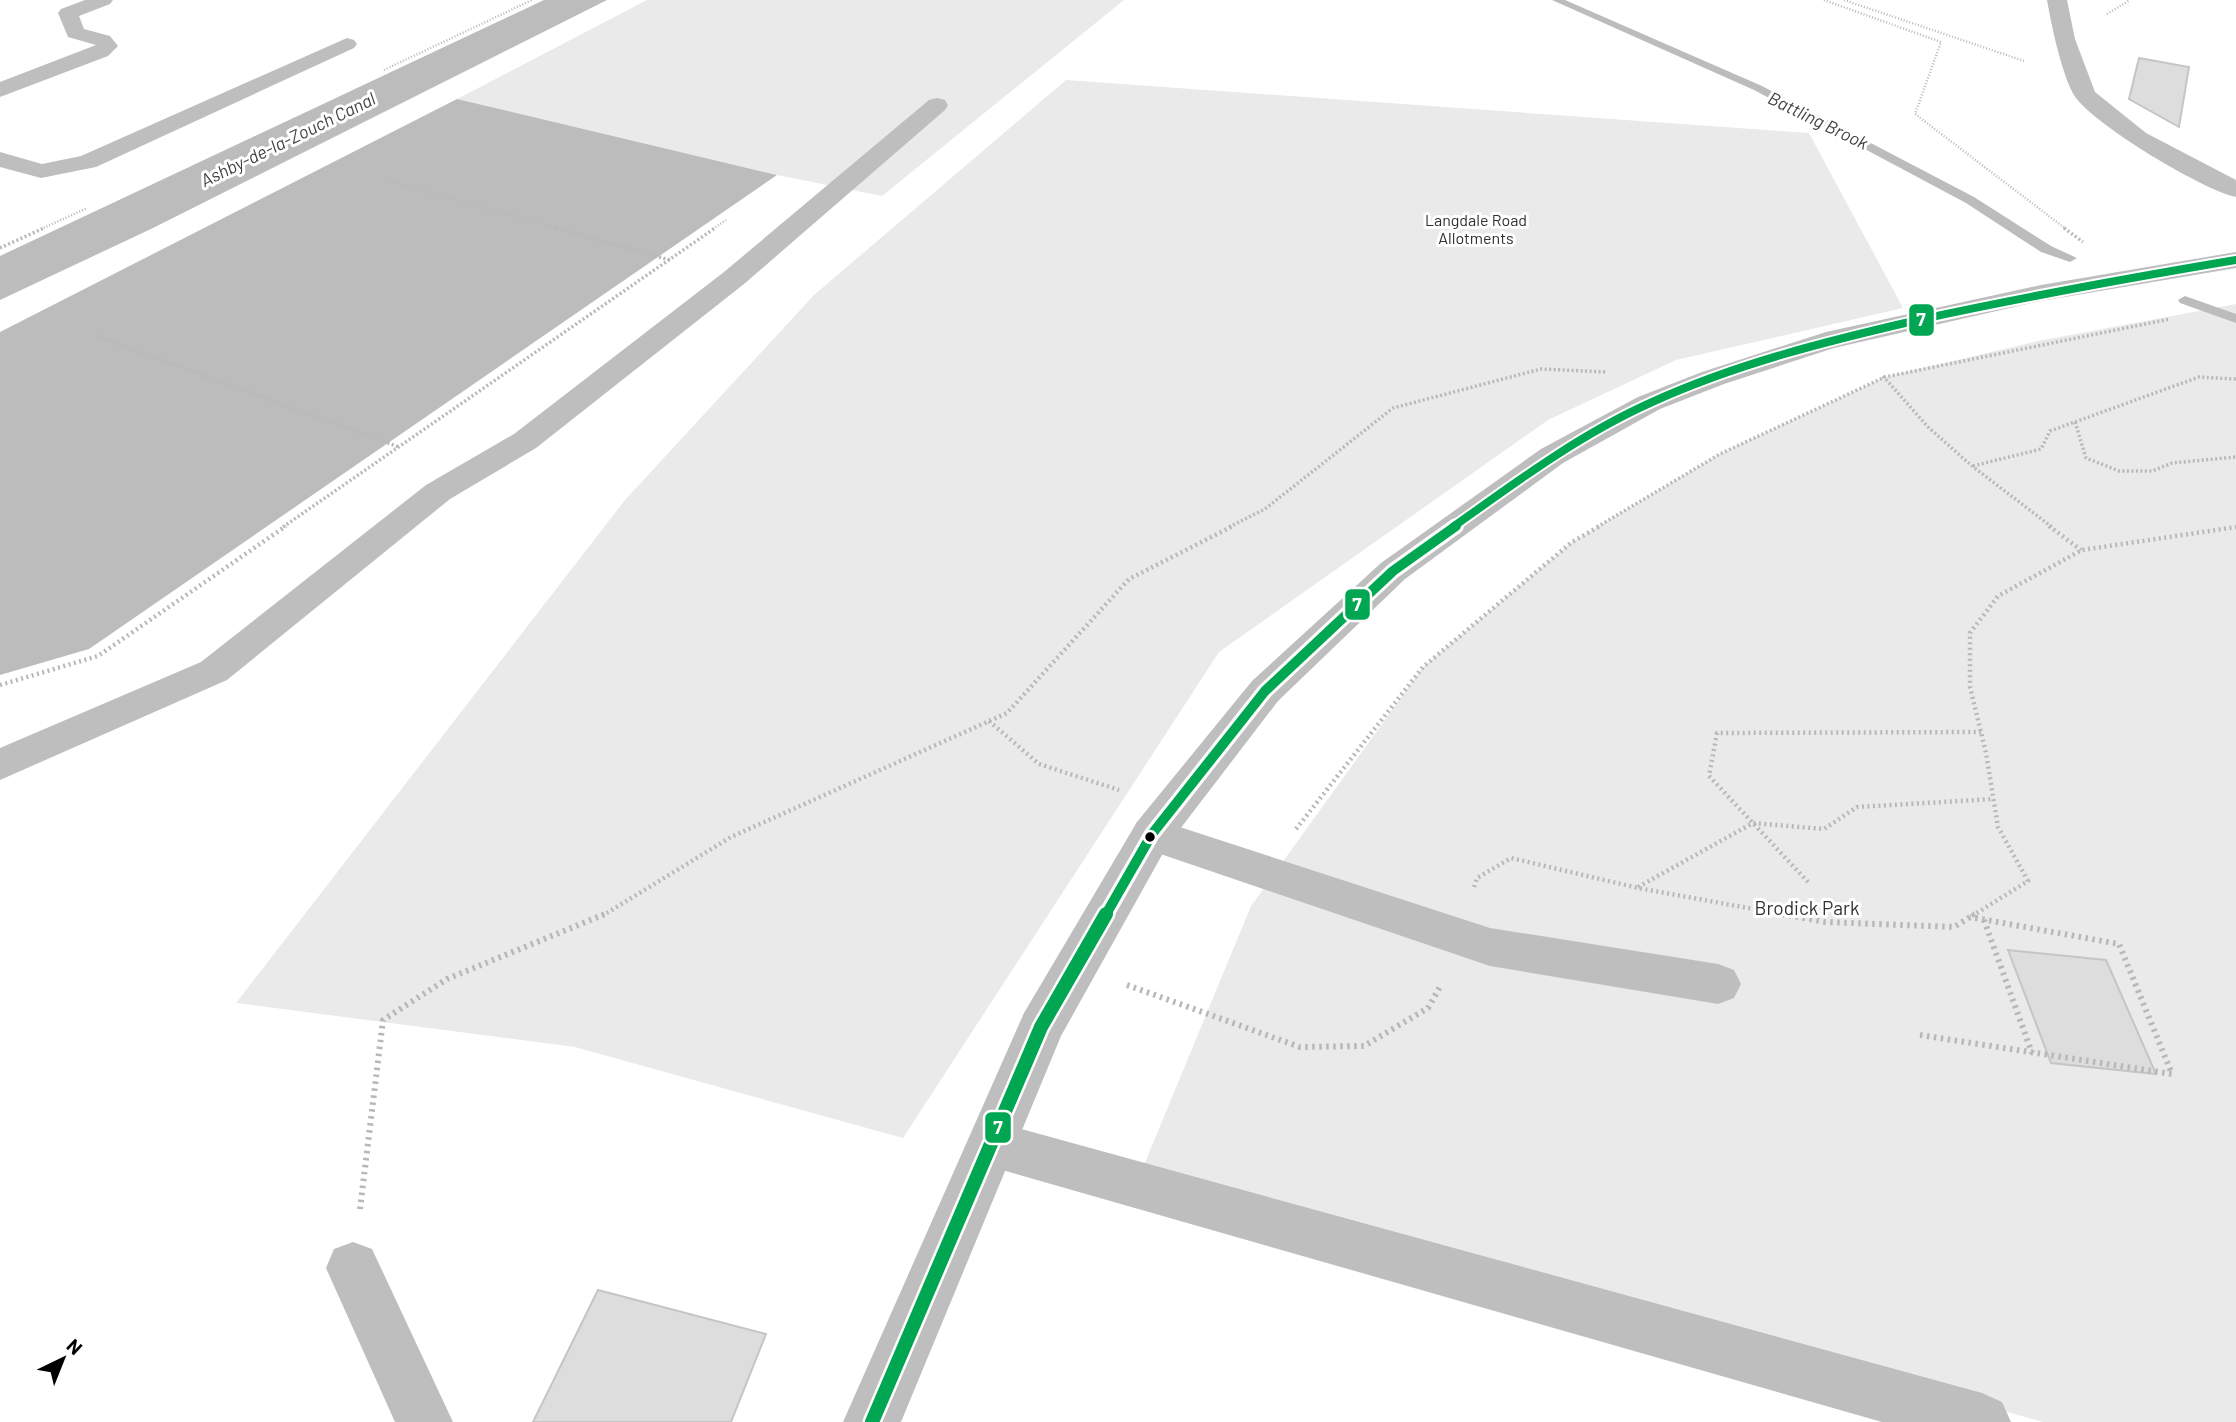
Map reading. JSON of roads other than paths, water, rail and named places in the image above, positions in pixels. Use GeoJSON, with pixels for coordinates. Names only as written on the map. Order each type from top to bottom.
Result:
{"type":"FeatureCollection","features":[{"type":"Feature","properties":{"kind":"street"},"geometry":{"type":"LineString","coordinates":[[0,90],[100,52],[108,46],[103,40],[75,33],[68,13],[103,0]]}},
{"type":"Feature","properties":{"kind":"street"},"geometry":{"type":"LineString","coordinates":[[2057,0],[2065,39],[2085,95],[2138,138],[2236,190]]}},
{"type":"Feature","properties":{"kind":"street"},"geometry":{"type":"LineString","coordinates":[[0,159],[41,171],[88,162],[347,44]]}},
{"type":"Feature","properties":{"kind":"street"},"geometry":{"type":"LineString","coordinates":[[0,765],[214,671],[438,492],[525,441],[734,278],[937,105]]}},
{"type":"Feature","properties":{"kind":"street"},"geometry":{"type":"LineString","coordinates":[[872,1422],[1041,1027],[1162,821],[1265,691],[1393,571],[1552,456],[1649,403],[1713,378],[1826,341],[2041,293],[2236,260]]}},
{"type":"Feature","properties":{"kind":"street"},"geometry":{"type":"LineString","coordinates":[[1162,821],[1490,947],[1718,984]]}},
{"type":"Feature","properties":{"kind":"street"},"geometry":{"type":"LineString","coordinates":[[992,1144],[1982,1422]]}},
{"type":"Feature","properties":{"kind":"street"},"geometry":{"type":"LineString","coordinates":[[354,1268],[424,1422]]}},
{"type":"Feature","properties":{"kind":"water","name":"Ashby-de-la-Zouch Canal"},"geometry":{"type":"Polygon","coordinates":[[[544,0],[607,0],[153,228],[0,300],[0,256],[544,0]]]}},
{"type":"Feature","properties":{"kind":"water"},"geometry":{"type":"Polygon","coordinates":[[[457,99],[777,175],[89,649],[0,675],[0,332],[457,99]]]}},
{"type":"Feature","properties":{"kind":"waterway","name":"Battling Brook"},"geometry":{"type":"LineString","coordinates":[[1557,0],[1758,88],[1970,200],[2046,249],[2070,258]]}},
{"type":"Feature","properties":{"kind":"waterway","name":"Battling Brook"},"geometry":{"type":"LineString","coordinates":[[2185,300],[2236,319]]}},
{"type":"Feature","properties":{"kind":"park label","name":"Langdale Road Allotments"},"geometry":{"type":"Point","coordinates":[1476,229]}},
{"type":"Feature","properties":{"kind":"park label","name":"Brodick Park"},"geometry":{"type":"Point","coordinates":[1807,908]}}]}
